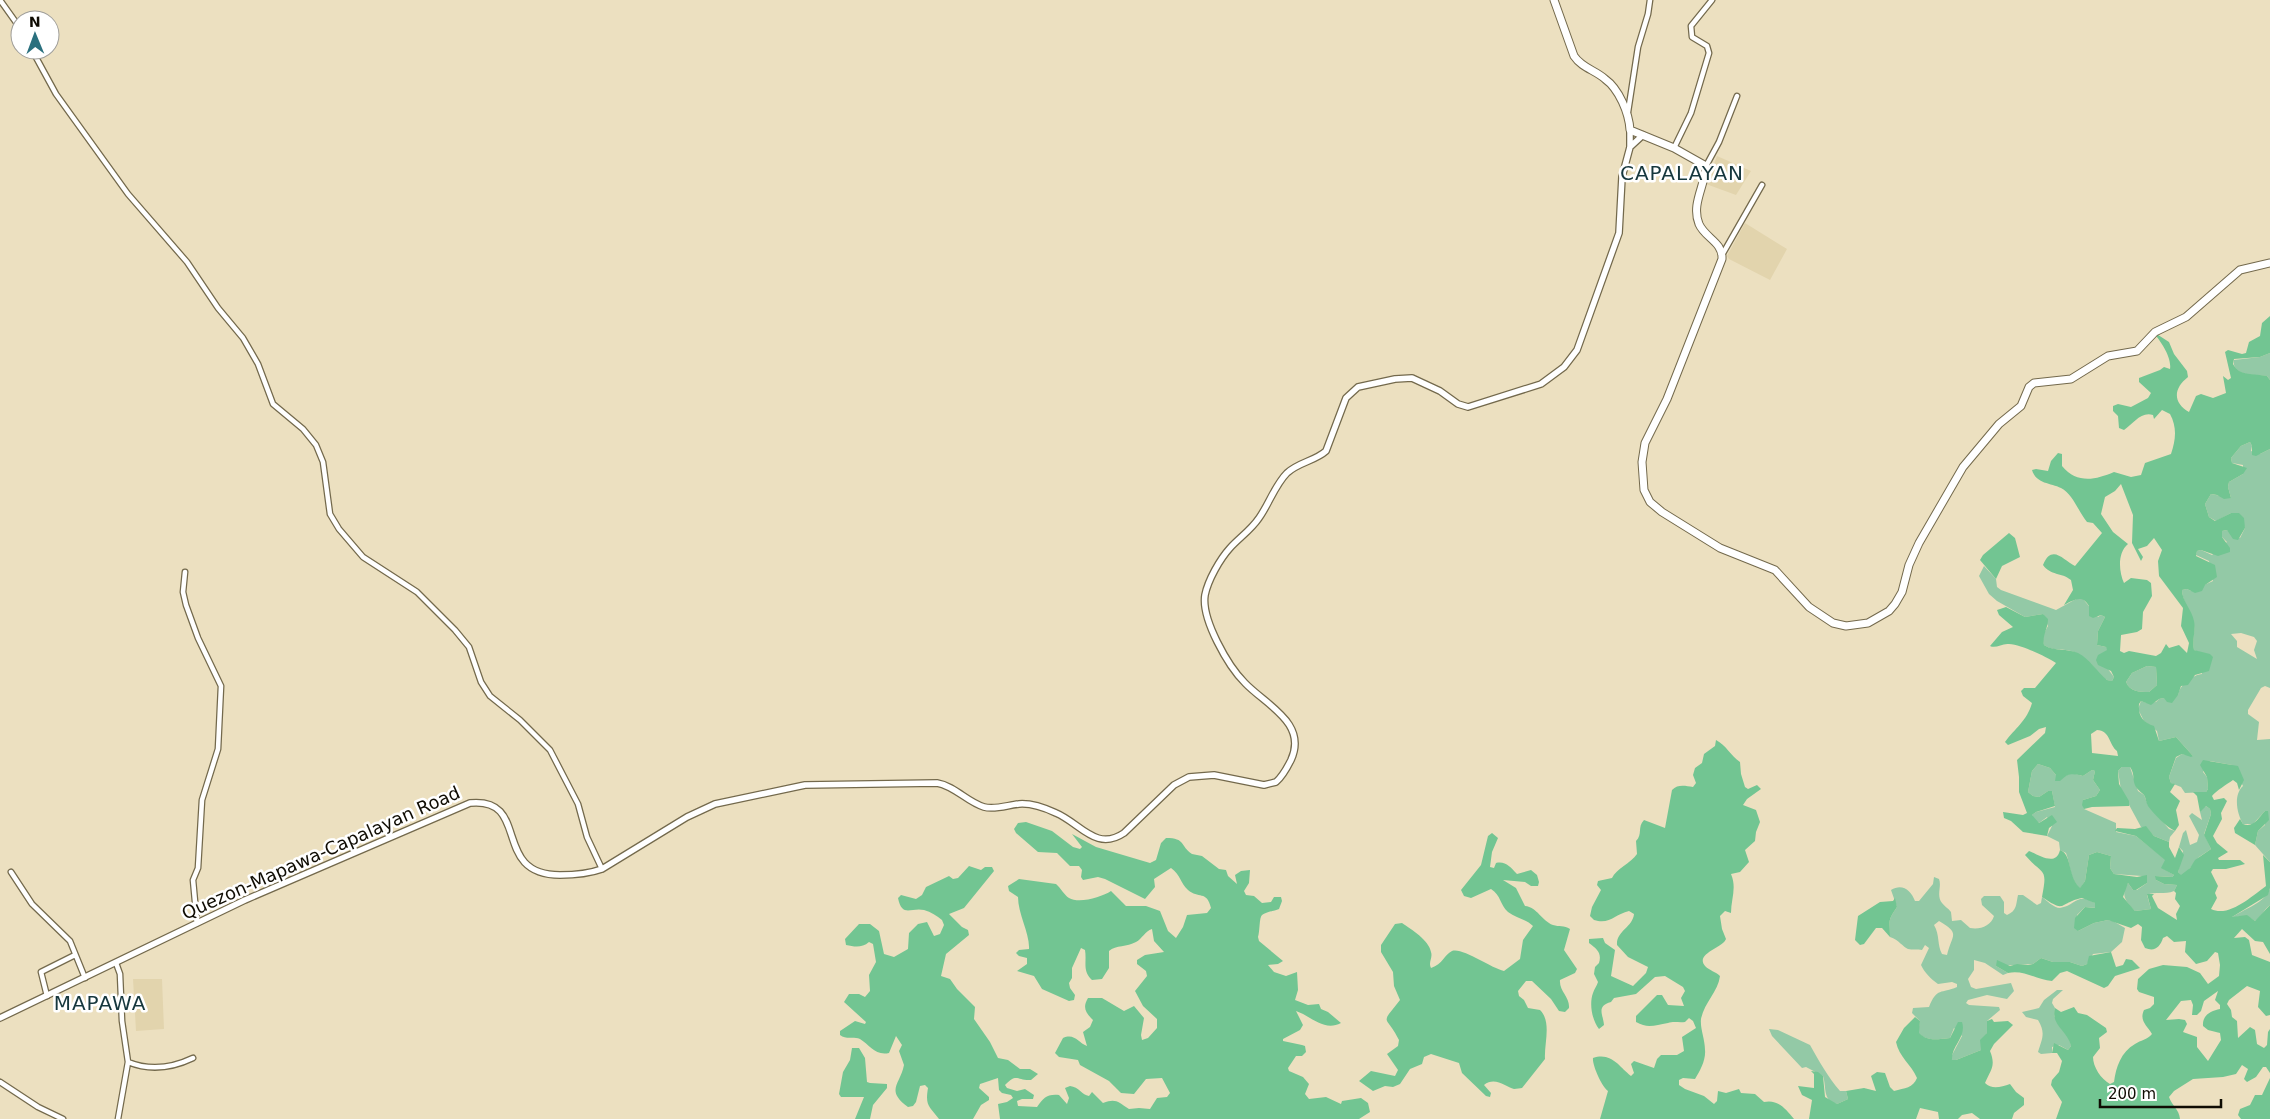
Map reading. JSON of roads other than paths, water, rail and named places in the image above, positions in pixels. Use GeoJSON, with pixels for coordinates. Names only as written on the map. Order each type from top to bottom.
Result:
{"type":"FeatureCollection","features":[{"type":"Feature","properties":{"kind":"main road"},"geometry":{"type":"LineString","coordinates":[[1554,0],[1569,46],[1577,60],[1609,82],[1616,92],[1627,116],[1630,130],[1671,147],[1706,166],[1698,199],[1698,220],[1701,228],[1719,246],[1722,255],[1667,399],[1645,444],[1642,462],[1644,490],[1650,502],[1662,512],[1720,548],[1774,570],[1817,614],[1833,623],[1846,626],[1873,621],[1889,611],[1895,604],[1902,592],[1909,565],[1919,542],[1963,467],[1999,424],[2021,406],[2030,385],[2038,382],[2071,379],[2108,356],[2137,351],[2155,332],[2186,317],[2240,270],[2270,263]]}},
{"type":"Feature","properties":{"kind":"main road","name":"Quezon-Mapawa-Capalayan Road"},"geometry":{"type":"LineString","coordinates":[[0,1018],[197,923],[343,856],[470,803],[488,805],[504,815],[521,860],[532,870],[546,874],[563,875],[588,873],[602,869],[710,806],[797,786],[937,783],[957,791],[984,807],[1024,804],[1056,813],[1086,832],[1106,840],[1124,833],[1174,785],[1189,777],[1214,775],[1264,785],[1276,782],[1292,758],[1295,745],[1293,733],[1280,712],[1240,678],[1218,642],[1208,614],[1205,598],[1216,570],[1228,550],[1255,524],[1286,474],[1300,464],[1324,454],[1330,447],[1346,398],[1353,390],[1395,379],[1412,378],[1440,391],[1458,404],[1468,407],[1538,385],[1564,366],[1578,347],[1618,238],[1621,220],[1622,177],[1630,147],[1630,130]]}},
{"type":"Feature","properties":{"kind":"main road"},"geometry":{"type":"LineString","coordinates":[[1630,147],[1642,135]]}},
{"type":"Feature","properties":{"kind":"street"},"geometry":{"type":"LineString","coordinates":[[0,0],[10,14]]}},
{"type":"Feature","properties":{"kind":"street"},"geometry":{"type":"LineString","coordinates":[[1627,116],[1638,47],[1648,14],[1650,0]]}},
{"type":"Feature","properties":{"kind":"street"},"geometry":{"type":"LineString","coordinates":[[1671,147],[1691,113],[1709,53],[1707,46],[1692,38],[1691,26],[1712,0]]}},
{"type":"Feature","properties":{"kind":"street"},"geometry":{"type":"LineString","coordinates":[[37,60],[56,94],[128,194],[187,262],[218,308],[242,338],[258,364],[273,404],[304,429],[316,445],[323,462],[330,514],[339,530],[363,557],[417,592],[459,635],[469,647],[482,682],[490,696],[520,720],[550,750],[578,804],[587,837],[602,869]]}},
{"type":"Feature","properties":{"kind":"street"},"geometry":{"type":"LineString","coordinates":[[1706,166],[1720,142],[1737,96]]}},
{"type":"Feature","properties":{"kind":"street"},"geometry":{"type":"LineString","coordinates":[[1722,255],[1762,185]]}},
{"type":"Feature","properties":{"kind":"street"},"geometry":{"type":"LineString","coordinates":[[185,572],[183,592],[186,605],[198,638],[221,686],[219,744],[202,800],[198,868],[192,880],[197,923]]}},
{"type":"Feature","properties":{"kind":"street"},"geometry":{"type":"LineString","coordinates":[[11,872],[32,904],[66,935],[86,978]]}},
{"type":"Feature","properties":{"kind":"street"},"geometry":{"type":"LineString","coordinates":[[48,996],[42,972],[75,955]]}},
{"type":"Feature","properties":{"kind":"street"},"geometry":{"type":"LineString","coordinates":[[116,963],[120,974],[122,1021],[128,1062],[118,1119]]}},
{"type":"Feature","properties":{"kind":"street"},"geometry":{"type":"LineString","coordinates":[[128,1062],[140,1066],[162,1068],[175,1066],[193,1058]]}},
{"type":"Feature","properties":{"kind":"street"},"geometry":{"type":"LineString","coordinates":[[0,1082],[62,1119]]}},
{"type":"Feature","properties":{"kind":"district","name":"CAPALAYAN"},"geometry":{"type":"Point","coordinates":[1682,173]}},
{"type":"Feature","properties":{"kind":"district","name":"MAPAWA"},"geometry":{"type":"Point","coordinates":[100,1003]}}]}
